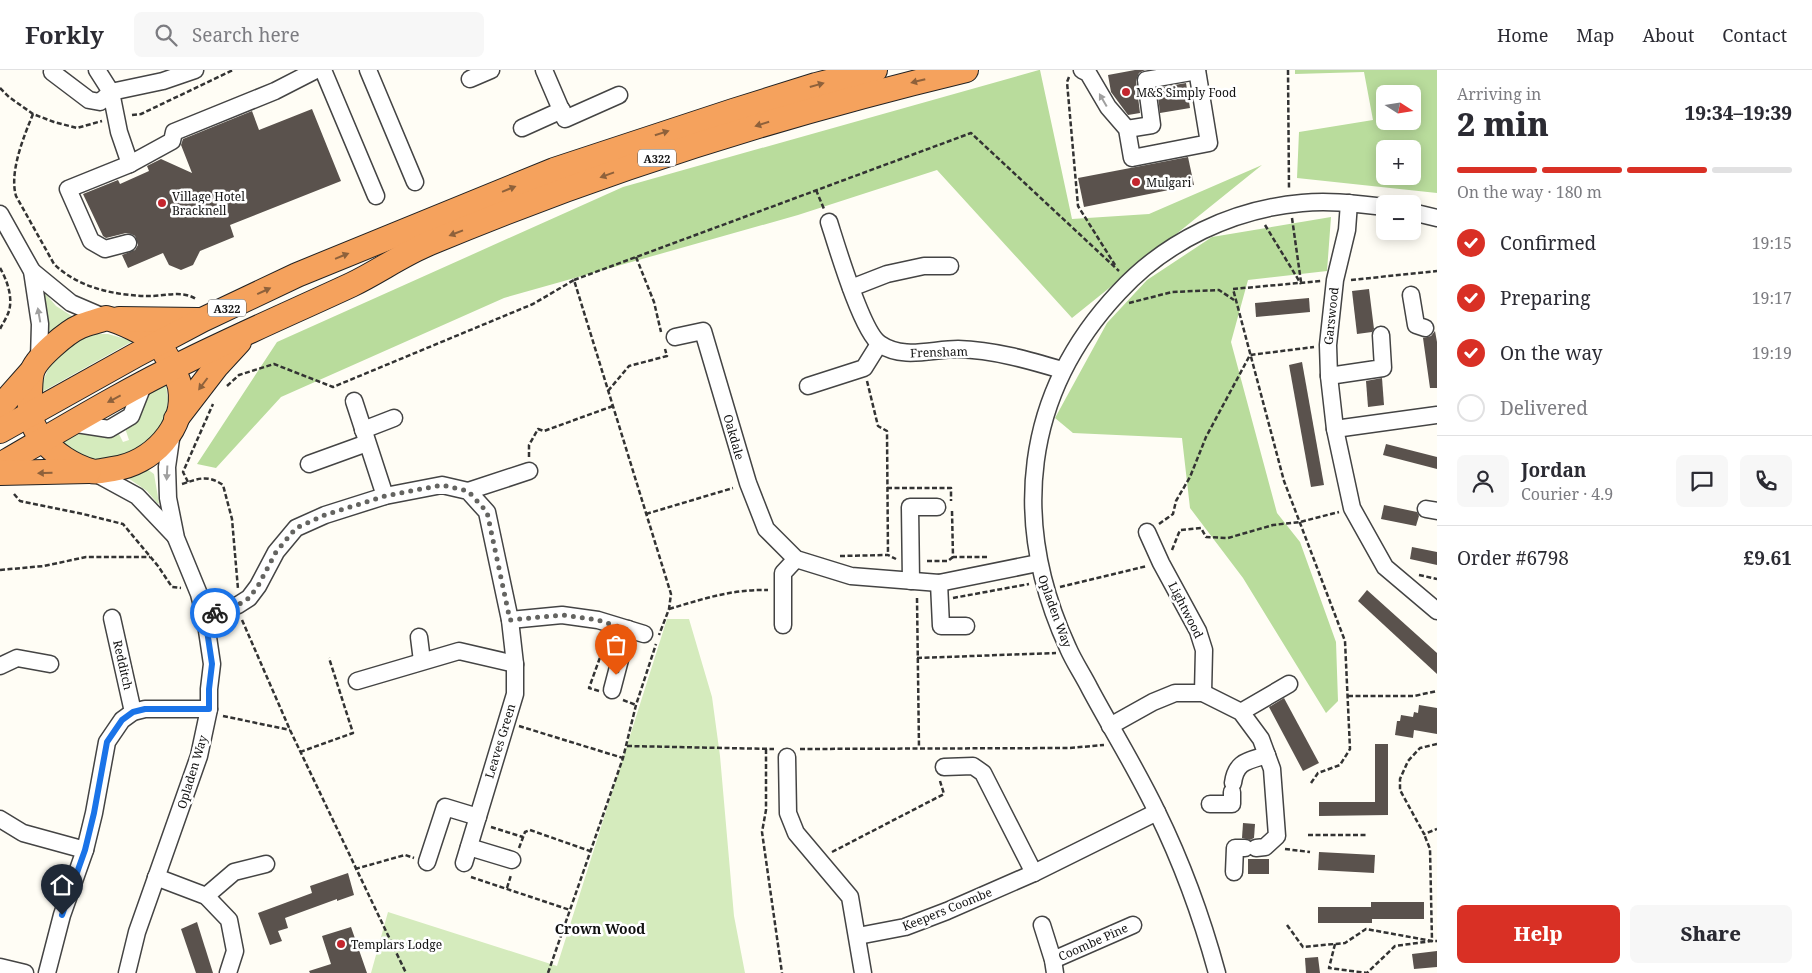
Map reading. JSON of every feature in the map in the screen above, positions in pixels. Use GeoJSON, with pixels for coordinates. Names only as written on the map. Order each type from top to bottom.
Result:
{"type":"FeatureCollection","features":[{"type":"Feature","properties":{"kind":"highway","name":"A322"},"geometry":{"type":"LineString","coordinates":[[0,431],[157,343],[297,275],[554,170],[742,108],[816,85],[875,70]]}},
{"type":"Feature","properties":{"kind":"highway","name":"A322"},"geometry":{"type":"LineString","coordinates":[[0,465],[70,423],[144,383],[360,281],[427,244],[580,185],[716,138],[816,108],[966,70]]}},
{"type":"Feature","properties":{"kind":"highway","name":"A322"},"geometry":{"type":"LineString","coordinates":[[108,319],[202,320]]}},
{"type":"Feature","properties":{"kind":"highway"},"geometry":{"type":"LineString","coordinates":[[0,407],[36,366],[70,332],[81,326],[108,319],[139,332],[157,343],[173,368],[180,388],[179,404],[174,423],[156,450],[138,462],[127,467],[92,472],[0,474]]}},
{"type":"Feature","properties":{"kind":"highway","name":"A322"},"geometry":{"type":"LineString","coordinates":[[174,423],[216,367],[247,334]]}},
{"type":"Feature","properties":{"kind":"highway"},"geometry":{"type":"LineString","coordinates":[[36,366],[30,415],[43,440],[54,452],[92,472]]}},
{"type":"Feature","properties":{"kind":"street"},"geometry":{"type":"LineString","coordinates":[[97,70],[112,92],[119,132],[130,164]]}},
{"type":"Feature","properties":{"kind":"street"},"geometry":{"type":"LineString","coordinates":[[52,72],[88,100],[100,102],[112,92],[160,76],[195,70]]}},
{"type":"Feature","properties":{"kind":"street"},"geometry":{"type":"LineString","coordinates":[[128,243],[105,249],[91,241],[68,189],[130,164],[172,141],[174,132],[275,91],[316,70]]}},
{"type":"Feature","properties":{"kind":"street"},"geometry":{"type":"LineString","coordinates":[[323,70],[376,196]]}},
{"type":"Feature","properties":{"kind":"street"},"geometry":{"type":"LineString","coordinates":[[368,70],[415,182]]}},
{"type":"Feature","properties":{"kind":"street"},"geometry":{"type":"LineString","coordinates":[[470,79],[491,70]]}},
{"type":"Feature","properties":{"kind":"street"},"geometry":{"type":"LineString","coordinates":[[544,70],[565,119],[620,95]]}},
{"type":"Feature","properties":{"kind":"street"},"geometry":{"type":"LineString","coordinates":[[1076,72],[1088,74],[1108,108],[1127,129],[1132,158],[1209,143],[1197,70],[1146,80],[1152,125],[1127,129]]}},
{"type":"Feature","properties":{"kind":"street"},"geometry":{"type":"LineString","coordinates":[[522,128],[562,110]]}},
{"type":"Feature","properties":{"kind":"street","name":"Opladen Way"},"geometry":{"type":"LineString","coordinates":[[1216,973],[1209,943],[1184,874],[1157,812],[1068,648],[1046,591],[1038,563],[1033,522],[1033,473],[1042,424],[1062,370],[1124,275],[1195,234],[1222,222],[1261,210],[1302,203],[1349,203],[1376,206]]}},
{"type":"Feature","properties":{"kind":"street","name":"Garswood"},"geometry":{"type":"LineString","coordinates":[[1349,203],[1347,230],[1335,280],[1328,345],[1329,376],[1335,429],[1352,508],[1386,567],[1437,611]]}},
{"type":"Feature","properties":{"kind":"street"},"geometry":{"type":"LineString","coordinates":[[0,214],[32,271],[40,324],[36,366]]}},
{"type":"Feature","properties":{"kind":"street"},"geometry":{"type":"LineString","coordinates":[[1421,214],[1437,218]]}},
{"type":"Feature","properties":{"kind":"street"},"geometry":{"type":"LineString","coordinates":[[808,386],[864,368],[879,344],[870,334],[851,288],[829,222]]}},
{"type":"Feature","properties":{"kind":"street"},"geometry":{"type":"LineString","coordinates":[[851,288],[887,274],[924,266],[950,266]]}},
{"type":"Feature","properties":{"kind":"street"},"geometry":{"type":"LineString","coordinates":[[32,271],[71,303],[108,319]]}},
{"type":"Feature","properties":{"kind":"street"},"geometry":{"type":"LineString","coordinates":[[1411,296],[1416,325],[1432,327]]}},
{"type":"Feature","properties":{"kind":"street","name":"Oakdale"},"geometry":{"type":"LineString","coordinates":[[668,342],[703,331],[748,483],[766,529],[796,559],[851,576],[939,583],[1038,563]]}},
{"type":"Feature","properties":{"kind":"street"},"geometry":{"type":"LineString","coordinates":[[1329,376],[1383,368],[1380,335]]}},
{"type":"Feature","properties":{"kind":"street","name":"Frensham"},"geometry":{"type":"LineString","coordinates":[[879,344],[900,354],[958,349],[1011,355],[1062,370]]}},
{"type":"Feature","properties":{"kind":"street"},"geometry":{"type":"LineString","coordinates":[[354,401],[385,496]]}},
{"type":"Feature","properties":{"kind":"street"},"geometry":{"type":"LineString","coordinates":[[1335,429],[1437,415]]}},
{"type":"Feature","properties":{"kind":"street"},"geometry":{"type":"LineString","coordinates":[[309,464],[365,436],[394,418]]}},
{"type":"Feature","properties":{"kind":"street","name":"Opladen Way"},"geometry":{"type":"LineString","coordinates":[[127,973],[137,932],[214,712],[209,689],[212,664],[205,617],[197,590],[176,538],[170,512],[166,482],[174,423]]}},
{"type":"Feature","properties":{"kind":"street"},"geometry":{"type":"LineString","coordinates":[[205,617],[238,605],[249,598],[258,586],[276,552],[296,528],[325,515],[385,496],[442,485],[468,491],[529,471]]}},
{"type":"Feature","properties":{"kind":"street","name":"Opladen Way"},"geometry":{"type":"LineString","coordinates":[[92,472],[137,496],[176,538]]}},
{"type":"Feature","properties":{"kind":"street","name":"Leaves Green"},"geometry":{"type":"LineString","coordinates":[[468,491],[487,512],[510,620],[515,664],[514,694],[467,855],[514,861]]}},
{"type":"Feature","properties":{"kind":"street"},"geometry":{"type":"LineString","coordinates":[[910,581],[910,506],[937,507]]}},
{"type":"Feature","properties":{"kind":"street","name":"Lightwood"},"geometry":{"type":"LineString","coordinates":[[1147,532],[1161,563],[1198,631],[1204,650],[1203,693]]}},
{"type":"Feature","properties":{"kind":"street"},"geometry":{"type":"LineString","coordinates":[[783,625],[783,573],[796,559]]}},
{"type":"Feature","properties":{"kind":"street"},"geometry":{"type":"LineString","coordinates":[[939,583],[941,626],[966,626]]}},
{"type":"Feature","properties":{"kind":"street"},"geometry":{"type":"LineString","coordinates":[[510,620],[562,615],[598,620],[644,634]]}},
{"type":"Feature","properties":{"kind":"street","name":"Redditch"},"geometry":{"type":"LineString","coordinates":[[112,618],[133,712]]}},
{"type":"Feature","properties":{"kind":"street"},"geometry":{"type":"LineString","coordinates":[[612,690],[628,630]]}},
{"type":"Feature","properties":{"kind":"street"},"geometry":{"type":"LineString","coordinates":[[419,637],[422,661]]}},
{"type":"Feature","properties":{"kind":"street"},"geometry":{"type":"LineString","coordinates":[[357,681],[459,651],[515,664]]}},
{"type":"Feature","properties":{"kind":"street"},"geometry":{"type":"LineString","coordinates":[[0,666],[17,658],[50,664]]}},
{"type":"Feature","properties":{"kind":"street"},"geometry":{"type":"LineString","coordinates":[[1241,712],[1289,684]]}},
{"type":"Feature","properties":{"kind":"street"},"geometry":{"type":"LineString","coordinates":[[1110,726],[1153,702],[1175,693],[1203,693],[1241,712],[1261,739],[1272,769],[1277,836],[1265,847],[1235,848],[1234,872]]}},
{"type":"Feature","properties":{"kind":"street"},"geometry":{"type":"LineString","coordinates":[[47,973],[62,915],[85,850],[107,742],[122,720],[133,712],[145,709],[214,712]]}},
{"type":"Feature","properties":{"kind":"street"},"geometry":{"type":"LineString","coordinates":[[788,752],[788,813],[796,834],[850,898],[863,973]]}},
{"type":"Feature","properties":{"kind":"street"},"geometry":{"type":"LineString","coordinates":[[1210,804],[1232,804],[1234,772],[1241,763],[1267,755]]}},
{"type":"Feature","properties":{"kind":"street"},"geometry":{"type":"LineString","coordinates":[[942,771],[973,766],[982,773],[1034,873]]}},
{"type":"Feature","properties":{"kind":"street"},"geometry":{"type":"LineString","coordinates":[[427,862],[445,807],[477,819]]}},
{"type":"Feature","properties":{"kind":"street","name":"Keepers Coombe"},"geometry":{"type":"LineString","coordinates":[[858,936],[905,927],[1034,873],[1157,812]]}},
{"type":"Feature","properties":{"kind":"street"},"geometry":{"type":"LineString","coordinates":[[0,819],[23,833],[85,850]]}},
{"type":"Feature","properties":{"kind":"street"},"geometry":{"type":"LineString","coordinates":[[206,896],[234,872],[266,864]]}},
{"type":"Feature","properties":{"kind":"street"},"geometry":{"type":"LineString","coordinates":[[156,877],[206,896],[230,920],[235,951],[228,973]]}},
{"type":"Feature","properties":{"kind":"street","name":"Coombe Pine"},"geometry":{"type":"LineString","coordinates":[[1042,925],[1054,967],[1133,925]]}},
{"type":"Feature","properties":{"kind":"street"},"geometry":{"type":"LineString","coordinates":[[0,967],[25,973]]}},
{"type":"Feature","properties":{"kind":"path"},"geometry":{"type":"LineString","coordinates":[[1288,70],[1289,190]]}},
{"type":"Feature","properties":{"kind":"path"},"geometry":{"type":"LineString","coordinates":[[1076,72],[1067,82],[1078,206],[1124,275]]}},
{"type":"Feature","properties":{"kind":"path"},"geometry":{"type":"LineString","coordinates":[[222,390],[239,375],[274,364],[333,387],[533,304],[574,280],[971,133],[1124,275]]}},
{"type":"Feature","properties":{"kind":"path"},"geometry":{"type":"LineString","coordinates":[[816,190],[829,222]]}},
{"type":"Feature","properties":{"kind":"path"},"geometry":{"type":"LineString","coordinates":[[1292,218],[1301,284]]}},
{"type":"Feature","properties":{"kind":"path"},"geometry":{"type":"LineString","coordinates":[[1263,222],[1301,284]]}},
{"type":"Feature","properties":{"kind":"path"},"geometry":{"type":"LineString","coordinates":[[608,391],[629,366],[667,356],[668,342],[636,257]]}},
{"type":"Feature","properties":{"kind":"path"},"geometry":{"type":"LineString","coordinates":[[0,268],[6,277],[10,293],[10,310],[0,329]]}},
{"type":"Feature","properties":{"kind":"path"},"geometry":{"type":"LineString","coordinates":[[1342,280],[1437,271]]}},
{"type":"Feature","properties":{"kind":"path"},"geometry":{"type":"LineString","coordinates":[[548,973],[627,746],[636,705],[658,636],[669,609],[671,594],[574,280]]}},
{"type":"Feature","properties":{"kind":"path"},"geometry":{"type":"LineString","coordinates":[[1311,783],[1318,773],[1340,765],[1350,749],[1345,642],[1284,481],[1233,289],[1328,280]]}},
{"type":"Feature","properties":{"kind":"path"},"geometry":{"type":"LineString","coordinates":[[1101,310],[1172,292],[1219,290],[1236,300]]}},
{"type":"Feature","properties":{"kind":"path"},"geometry":{"type":"LineString","coordinates":[[1250,355],[1328,345]]}},
{"type":"Feature","properties":{"kind":"path"},"geometry":{"type":"LineString","coordinates":[[1147,532],[1173,514],[1176,501],[1190,477],[1206,437],[1250,355]]}},
{"type":"Feature","properties":{"kind":"path"},"geometry":{"type":"LineString","coordinates":[[864,368],[878,426],[887,431],[888,555]]}},
{"type":"Feature","properties":{"kind":"path"},"geometry":{"type":"LineString","coordinates":[[188,482],[183,472],[216,396]]}},
{"type":"Feature","properties":{"kind":"path"},"geometry":{"type":"LineString","coordinates":[[529,471],[529,445],[538,430],[544,431],[613,406]]}},
{"type":"Feature","properties":{"kind":"path"},"geometry":{"type":"LineString","coordinates":[[182,484],[204,478],[214,478],[223,484],[232,519],[238,595]]}},
{"type":"Feature","properties":{"kind":"path"},"geometry":{"type":"LineString","coordinates":[[646,514],[748,483]]}},
{"type":"Feature","properties":{"kind":"path"},"geometry":{"type":"LineString","coordinates":[[887,488],[951,488],[953,557]]}},
{"type":"Feature","properties":{"kind":"path"},"geometry":{"type":"LineString","coordinates":[[14,494],[20,501],[123,524],[172,587],[197,590]]}},
{"type":"Feature","properties":{"kind":"path"},"geometry":{"type":"LineString","coordinates":[[1046,591],[1161,563],[1172,549],[1180,530],[1201,528],[1206,537],[1228,538],[1274,524],[1300,522],[1352,508]]}},
{"type":"Feature","properties":{"kind":"path"},"geometry":{"type":"LineString","coordinates":[[831,556],[888,555],[901,561],[948,561],[953,557],[991,557]]}},
{"type":"Feature","properties":{"kind":"path"},"geometry":{"type":"LineString","coordinates":[[0,570],[44,566],[86,557],[150,557]]}},
{"type":"Feature","properties":{"kind":"path"},"geometry":{"type":"LineString","coordinates":[[949,599],[1029,584]]}},
{"type":"Feature","properties":{"kind":"path"},"geometry":{"type":"LineString","coordinates":[[669,609],[724,593],[770,590]]}},
{"type":"Feature","properties":{"kind":"path"},"geometry":{"type":"LineString","coordinates":[[917,598],[918,748]]}},
{"type":"Feature","properties":{"kind":"path"},"geometry":{"type":"LineString","coordinates":[[240,614],[300,752],[406,973]]}},
{"type":"Feature","properties":{"kind":"path"},"geometry":{"type":"LineString","coordinates":[[589,688],[607,638]]}},
{"type":"Feature","properties":{"kind":"path"},"geometry":{"type":"LineString","coordinates":[[917,658],[1057,653]]}},
{"type":"Feature","properties":{"kind":"path"},"geometry":{"type":"LineString","coordinates":[[300,752],[353,734],[329,658]]}},
{"type":"Feature","properties":{"kind":"path"},"geometry":{"type":"LineString","coordinates":[[1348,696],[1414,696],[1437,691]]}},
{"type":"Feature","properties":{"kind":"path"},"geometry":{"type":"LineString","coordinates":[[214,712],[290,730]]}},
{"type":"Feature","properties":{"kind":"path"},"geometry":{"type":"LineString","coordinates":[[506,722],[623,758]]}},
{"type":"Feature","properties":{"kind":"path"},"geometry":{"type":"LineString","coordinates":[[627,746],[766,749],[788,752],[918,748],[1068,748],[1120,743]]}},
{"type":"Feature","properties":{"kind":"path"},"geometry":{"type":"LineString","coordinates":[[1432,942],[1430,849],[1400,790],[1400,779],[1408,761],[1420,748],[1437,744]]}},
{"type":"Feature","properties":{"kind":"path"},"geometry":{"type":"LineString","coordinates":[[766,749],[766,810],[762,832],[782,973]]}},
{"type":"Feature","properties":{"kind":"path"},"geometry":{"type":"LineString","coordinates":[[817,860],[944,794],[940,784],[942,771]]}},
{"type":"Feature","properties":{"kind":"path"},"geometry":{"type":"LineString","coordinates":[[477,819],[523,837]]}},
{"type":"Feature","properties":{"kind":"path"},"geometry":{"type":"LineString","coordinates":[[1424,834],[1437,829]]}},
{"type":"Feature","properties":{"kind":"path"},"geometry":{"type":"LineString","coordinates":[[507,888],[514,861],[525,832],[530,830],[590,851]]}},
{"type":"Feature","properties":{"kind":"path"},"geometry":{"type":"LineString","coordinates":[[1308,835],[1366,835]]}},
{"type":"Feature","properties":{"kind":"path"},"geometry":{"type":"LineString","coordinates":[[1277,836],[1281,849],[1310,852]]}},
{"type":"Feature","properties":{"kind":"path"},"geometry":{"type":"LineString","coordinates":[[1287,925],[1303,947],[1345,943],[1366,929],[1432,942]]}},
{"type":"Feature","properties":{"kind":"path"},"geometry":{"type":"LineString","coordinates":[[1334,944],[1329,968],[1367,973],[1395,946],[1437,941]]}},
{"type":"Feature","properties":{"kind":"green space"},"geometry":{"type":"Polygon","coordinates":[[[1040,70],[1072,219],[1149,214],[1262,165],[1072,318],[937,170],[798,215],[504,298],[281,397],[216,468],[197,464],[277,342],[623,187],[1040,70]]]}},
{"type":"Feature","properties":{"kind":"green space"},"geometry":{"type":"Polygon","coordinates":[[[1295,70],[1437,70],[1437,193],[1297,178],[1299,132],[1373,120],[1364,72],[1295,74],[1295,70]]]}},
{"type":"Feature","properties":{"kind":"green space"},"geometry":{"type":"Polygon","coordinates":[[[1331,217],[1327,271],[1248,280],[1231,342],[1277,513],[1300,542],[1336,642],[1338,701],[1326,713],[1243,578],[1190,508],[1182,438],[1073,433],[1055,418],[1107,323],[1147,280],[1212,237],[1331,217]]]}},
{"type":"Feature","properties":{"kind":"green space"},"geometry":{"type":"Polygon","coordinates":[[[45,293],[56,306],[75,318],[53,333],[49,331],[45,293]]]}},
{"type":"Feature","properties":{"kind":"green space"},"geometry":{"type":"Polygon","coordinates":[[[96,334],[108,334],[133,341],[40,393],[47,372],[58,355],[74,343],[96,334]]]}},
{"type":"Feature","properties":{"kind":"green space"},"geometry":{"type":"Polygon","coordinates":[[[166,385],[168,400],[166,415],[159,430],[130,457],[97,462],[76,456],[60,444],[79,432],[118,432],[123,442],[129,440],[125,428],[147,395],[166,385]]]}},
{"type":"Feature","properties":{"kind":"green space"},"geometry":{"type":"Polygon","coordinates":[[[147,469],[154,474],[158,504],[147,491],[128,478],[147,469]]]}},
{"type":"Feature","properties":{"kind":"green space"},"geometry":{"type":"Polygon","coordinates":[[[667,619],[689,619],[712,697],[720,756],[734,916],[745,973],[371,973],[388,912],[557,966],[667,619]]]}},
{"type":"Feature","properties":{"kind":"building","name":"M&S Simply Food"},"geometry":{"type":"Polygon","coordinates":[[[1145,70],[1139,73],[1136,81],[1140,113],[1128,115],[1111,92],[1108,75],[1145,70]]]}},
{"type":"Feature","properties":{"kind":"building"},"geometry":{"type":"Polygon","coordinates":[[[1186,83],[1190,108],[1160,113],[1157,88],[1186,83]]]}},
{"type":"Feature","properties":{"kind":"building"},"geometry":{"type":"Polygon","coordinates":[[[312,109],[341,181],[230,225],[234,237],[200,251],[193,265],[181,270],[169,265],[163,253],[128,268],[122,255],[135,250],[138,245],[135,236],[126,233],[106,238],[103,236],[83,194],[118,180],[120,184],[149,171],[147,166],[161,159],[192,173],[181,145],[183,139],[252,111],[259,130],[312,109]]]}},
{"type":"Feature","properties":{"kind":"building","name":"Mulgari"},"geometry":{"type":"Polygon","coordinates":[[[1188,157],[1194,185],[1084,207],[1078,178],[1188,157]]]}},
{"type":"Feature","properties":{"kind":"building"},"geometry":{"type":"Polygon","coordinates":[[[1369,289],[1374,329],[1372,332],[1357,334],[1352,291],[1369,289]]]}},
{"type":"Feature","properties":{"kind":"building"},"geometry":{"type":"Polygon","coordinates":[[[1309,298],[1310,312],[1256,317],[1255,303],[1309,298]]]}},
{"type":"Feature","properties":{"kind":"building"},"geometry":{"type":"Polygon","coordinates":[[[1435,331],[1437,342],[1437,388],[1430,388],[1423,338],[1431,336],[1435,331]]]}},
{"type":"Feature","properties":{"kind":"building"},"geometry":{"type":"Polygon","coordinates":[[[1302,362],[1324,485],[1311,487],[1289,365],[1302,362]]]}},
{"type":"Feature","properties":{"kind":"building"},"geometry":{"type":"Polygon","coordinates":[[[1382,378],[1384,405],[1368,407],[1366,381],[1382,378]]]}},
{"type":"Feature","properties":{"kind":"building"},"geometry":{"type":"Polygon","coordinates":[[[1386,444],[1437,457],[1437,469],[1383,455],[1386,444]]]}},
{"type":"Feature","properties":{"kind":"building"},"geometry":{"type":"Polygon","coordinates":[[[1384,505],[1417,512],[1419,516],[1416,526],[1381,519],[1384,505]]]}},
{"type":"Feature","properties":{"kind":"building"},"geometry":{"type":"Polygon","coordinates":[[[1412,547],[1437,552],[1437,565],[1410,559],[1412,547]]]}},
{"type":"Feature","properties":{"kind":"building"},"geometry":{"type":"Polygon","coordinates":[[[1367,590],[1437,653],[1437,674],[1358,601],[1367,590]]]}},
{"type":"Feature","properties":{"kind":"building"},"geometry":{"type":"Polygon","coordinates":[[[1284,698],[1319,763],[1303,771],[1269,707],[1284,698]]]}},
{"type":"Feature","properties":{"kind":"building"},"geometry":{"type":"Polygon","coordinates":[[[1419,705],[1437,708],[1437,734],[1414,730],[1413,738],[1395,735],[1397,721],[1400,721],[1401,715],[1413,717],[1414,712],[1418,713],[1419,705]]]}},
{"type":"Feature","properties":{"kind":"building"},"geometry":{"type":"Polygon","coordinates":[[[1375,744],[1388,744],[1388,815],[1319,816],[1319,802],[1375,802],[1375,744]]]}},
{"type":"Feature","properties":{"kind":"building"},"geometry":{"type":"Polygon","coordinates":[[[1243,823],[1255,824],[1254,838],[1250,840],[1242,838],[1243,823]]]}},
{"type":"Feature","properties":{"kind":"building"},"geometry":{"type":"Polygon","coordinates":[[[1319,852],[1375,855],[1374,873],[1318,870],[1319,852]]]}},
{"type":"Feature","properties":{"kind":"building"},"geometry":{"type":"Polygon","coordinates":[[[1248,859],[1269,859],[1269,874],[1248,874],[1248,859]]]}},
{"type":"Feature","properties":{"kind":"building"},"geometry":{"type":"Polygon","coordinates":[[[348,873],[354,895],[337,901],[337,899],[285,918],[288,928],[278,931],[282,941],[270,945],[258,913],[312,893],[310,886],[348,873]]]}},
{"type":"Feature","properties":{"kind":"building"},"geometry":{"type":"Polygon","coordinates":[[[1371,902],[1424,902],[1424,919],[1372,919],[1372,923],[1318,923],[1318,907],[1371,907],[1371,902]]]}},
{"type":"Feature","properties":{"kind":"building"},"geometry":{"type":"Polygon","coordinates":[[[197,922],[213,973],[196,973],[181,929],[197,922]]]}},
{"type":"Feature","properties":{"kind":"building","name":"Templars Lodge"},"geometry":{"type":"Polygon","coordinates":[[[351,927],[367,973],[310,973],[309,971],[331,964],[322,936],[351,927]]]}},
{"type":"Feature","properties":{"kind":"building"},"geometry":{"type":"Polygon","coordinates":[[[1437,951],[1437,967],[1414,969],[1412,954],[1437,951]]]}},
{"type":"Feature","properties":{"kind":"building"},"geometry":{"type":"Polygon","coordinates":[[[1318,957],[1320,973],[1306,973],[1305,958],[1318,957]]]}},
{"type":"Feature","properties":{"kind":"way so far"},"geometry":{"type":"LineString","coordinates":[[215,613],[238,605],[249,598],[258,586],[276,552],[296,528],[325,515],[385,496],[442,485],[468,491],[487,512],[510,620],[562,615],[598,620],[628,630],[616,675]]}},
{"type":"Feature","properties":{"kind":"place","name":"M&S Simply Food"},"geometry":{"type":"Point","coordinates":[1126,92]}},
{"type":"Feature","properties":{"kind":"place","name":"Mulgari"},"geometry":{"type":"Point","coordinates":[1136,182]}},
{"type":"Feature","properties":{"kind":"place","name":"Village Hotel Bracknell"},"geometry":{"type":"Point","coordinates":[162,203]}},
{"type":"Feature","properties":{"kind":"place","name":"Templars Lodge"},"geometry":{"type":"Point","coordinates":[341,944]}},
{"type":"Feature","properties":{"kind":"district","name":"Crown Wood"},"geometry":{"type":"Point","coordinates":[600,928]}},
{"type":"Feature","properties":{"kind":"route"},"geometry":{"type":"LineString","coordinates":[[62,915],[85,850],[107,742],[122,720],[133,712],[145,709],[209,709],[212,664],[205,617],[215,613]]}}]}
